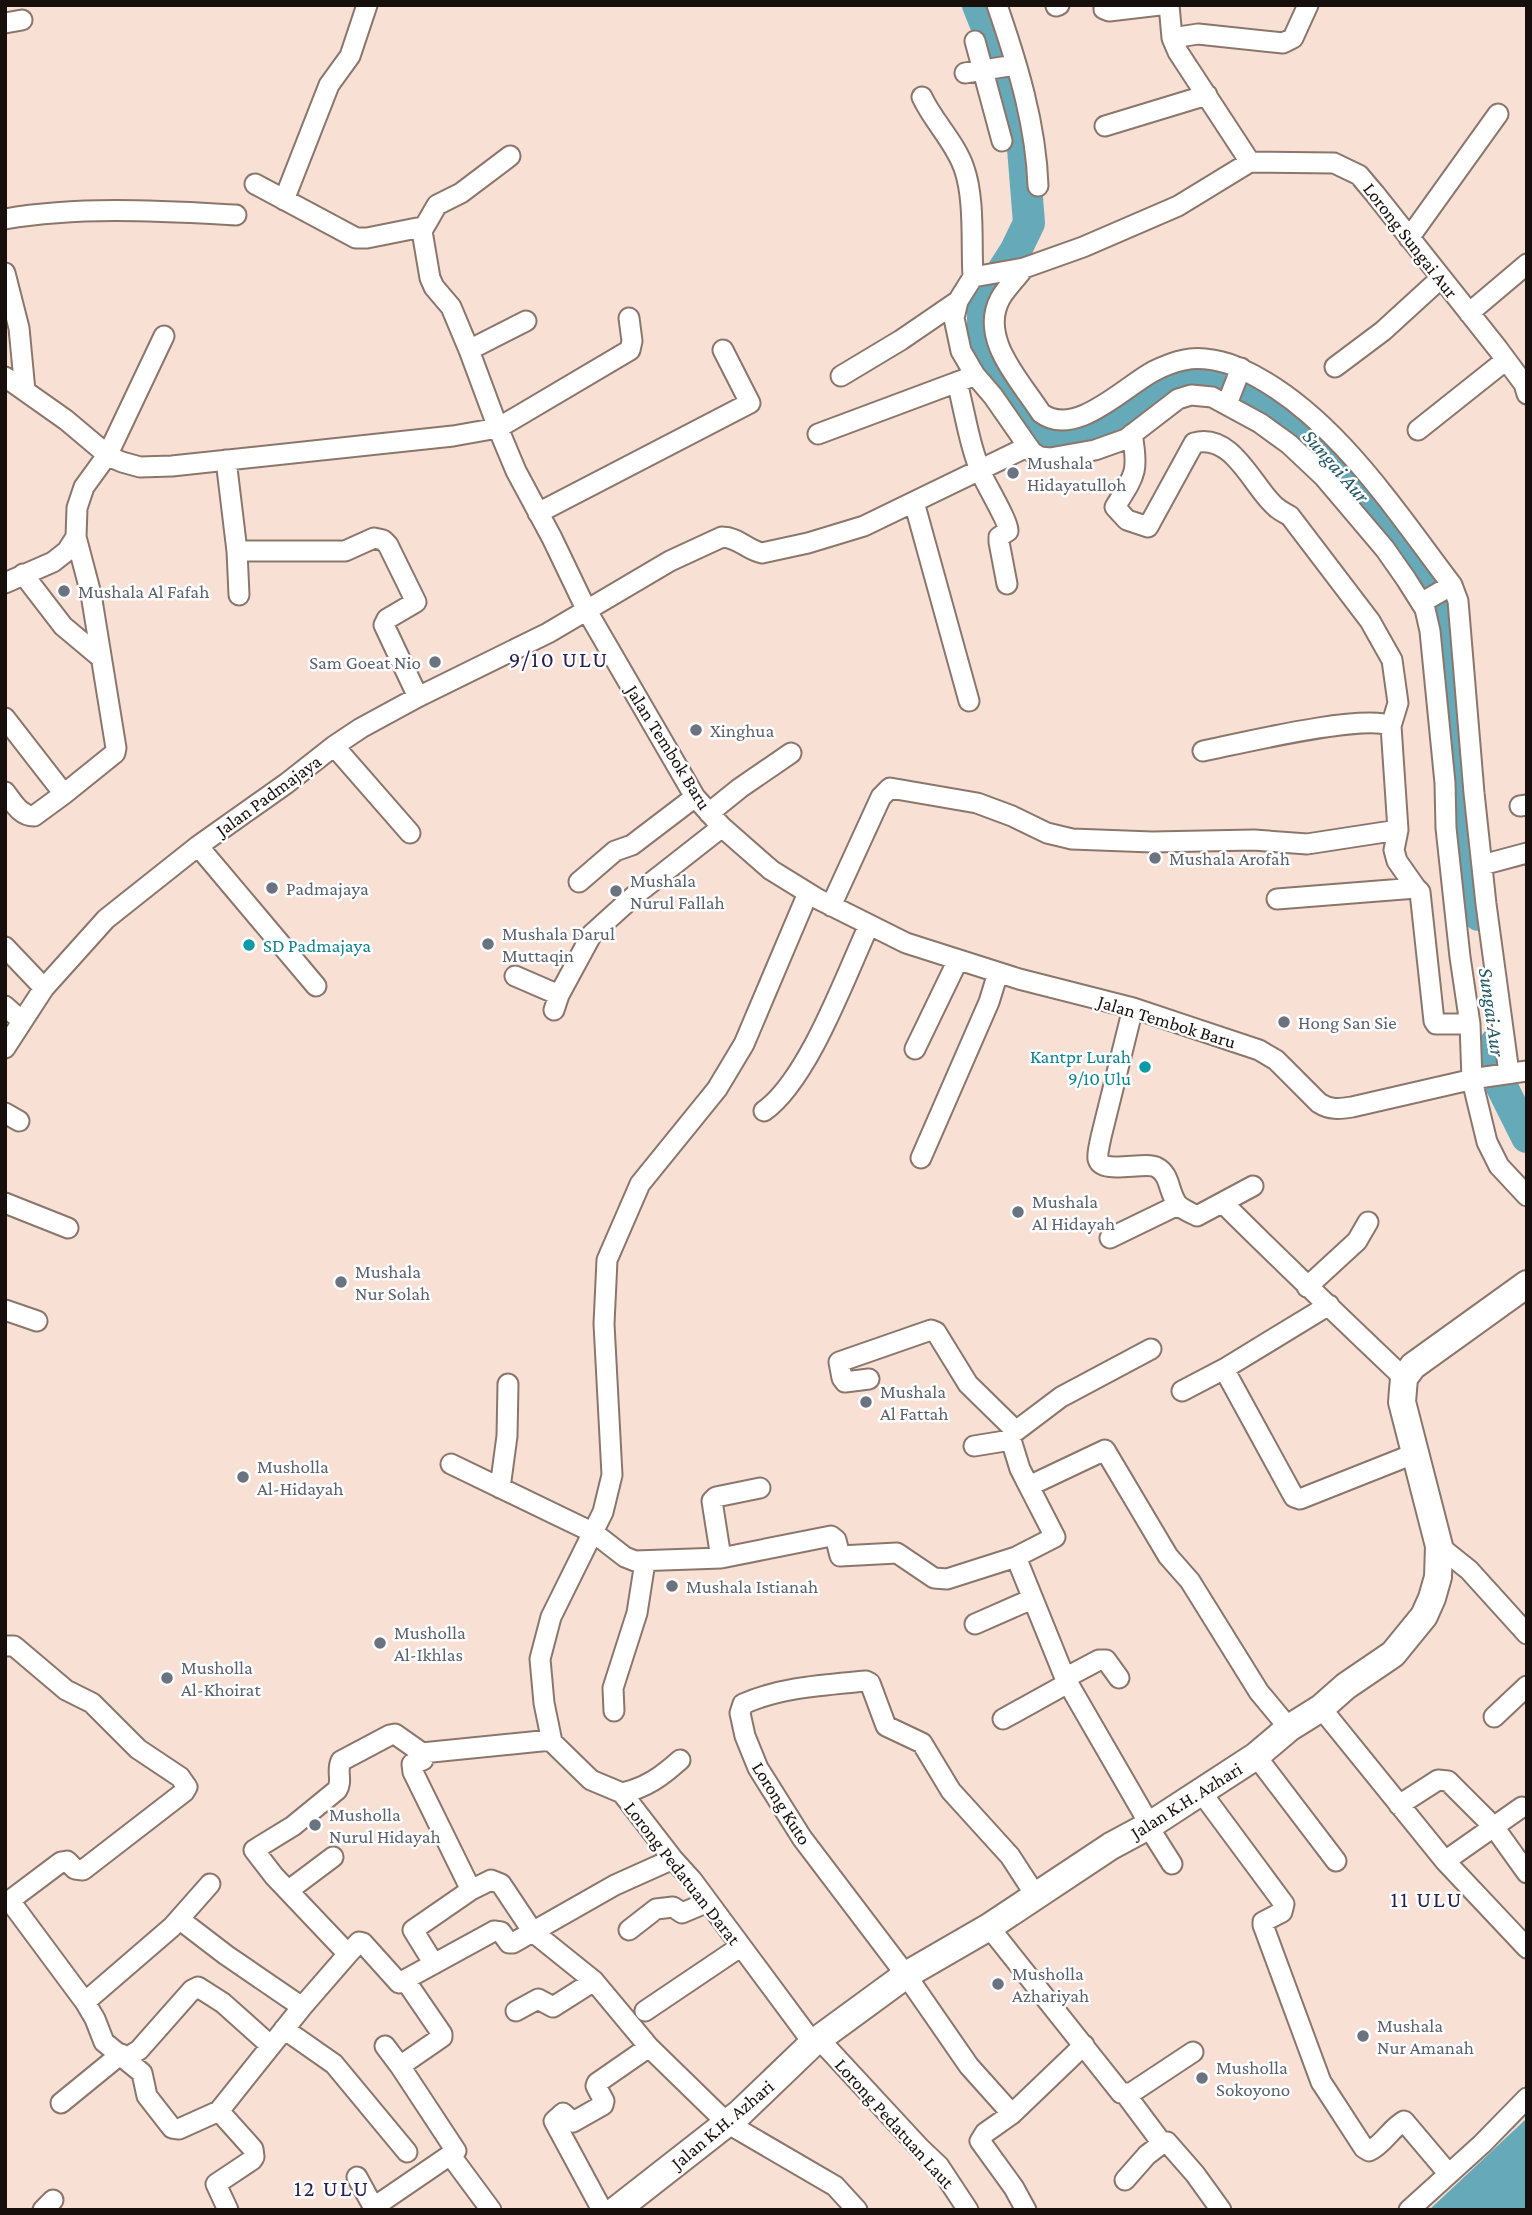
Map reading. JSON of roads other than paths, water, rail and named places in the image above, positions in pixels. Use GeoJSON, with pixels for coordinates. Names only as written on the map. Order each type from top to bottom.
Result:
{"type":"FeatureCollection","features":[{"type":"Feature","properties":{"kind":"street"},"geometry":{"type":"LineString","coordinates":[[284,200],[329,85],[350,56],[367,5]]}},
{"type":"Feature","properties":{"kind":"street"},"geometry":{"type":"LineString","coordinates":[[997,5],[992,68],[1002,141]]}},
{"type":"Feature","properties":{"kind":"street"},"geometry":{"type":"LineString","coordinates":[[1104,5],[1104,9],[1109,11],[1160,5]]}},
{"type":"Feature","properties":{"kind":"street"},"geometry":{"type":"LineString","coordinates":[[841,376],[958,301],[978,276],[1020,269],[1083,247],[1178,206],[1250,162],[1178,52],[1172,38],[1169,5]]}},
{"type":"Feature","properties":{"kind":"street"},"geometry":{"type":"LineString","coordinates":[[1172,38],[1198,34],[1283,43],[1293,38],[1308,5]]}},
{"type":"Feature","properties":{"kind":"street"},"geometry":{"type":"LineString","coordinates":[[975,41],[992,68],[1028,109],[1038,186]]}},
{"type":"Feature","properties":{"kind":"street"},"geometry":{"type":"LineString","coordinates":[[1105,126],[1207,95]]}},
{"type":"Feature","properties":{"kind":"street"},"geometry":{"type":"LineString","coordinates":[[922,97],[964,166],[978,276]]}},
{"type":"Feature","properties":{"kind":"street"},"geometry":{"type":"LineString","coordinates":[[1409,238],[1498,114]]}},
{"type":"Feature","properties":{"kind":"street"},"geometry":{"type":"LineString","coordinates":[[256,184],[356,238],[367,238],[417,228],[422,231],[437,205],[460,193],[510,156]]}},
{"type":"Feature","properties":{"kind":"street","name":"Lorong Sungai Aur"},"geometry":{"type":"LineString","coordinates":[[1250,162],[1334,163],[1359,175],[1507,360],[1526,390]]}},
{"type":"Feature","properties":{"kind":"street"},"geometry":{"type":"LineString","coordinates":[[5,219],[47,212],[142,210],[236,215]]}},
{"type":"Feature","properties":{"kind":"street","name":"Jalan Tembok Baru"},"geometry":{"type":"LineString","coordinates":[[422,231],[430,278],[451,307],[516,471],[587,611],[695,797],[715,820],[771,870],[808,893],[906,943],[958,960],[994,986],[1131,1013],[1259,1050],[1276,1060],[1326,1107],[1339,1110],[1352,1108],[1514,1072]]}},
{"type":"Feature","properties":{"kind":"street"},"geometry":{"type":"LineString","coordinates":[[1469,313],[1527,264]]}},
{"type":"Feature","properties":{"kind":"street"},"geometry":{"type":"LineString","coordinates":[[1020,269],[997,306],[994,322],[996,341],[1003,357],[1046,417],[1068,420],[1092,412],[1154,371],[1185,360],[1212,360],[1240,372],[1287,397],[1325,427],[1357,461],[1438,593]]}},
{"type":"Feature","properties":{"kind":"street"},"geometry":{"type":"LineString","coordinates":[[5,273],[19,328],[25,391]]}},
{"type":"Feature","properties":{"kind":"street"},"geometry":{"type":"LineString","coordinates":[[1335,367],[1383,331],[1441,278]]}},
{"type":"Feature","properties":{"kind":"street"},"geometry":{"type":"LineString","coordinates":[[958,301],[954,318],[955,329],[966,379],[979,469],[1009,525],[1008,531],[999,537],[1007,584]]}},
{"type":"Feature","properties":{"kind":"street"},"geometry":{"type":"LineString","coordinates":[[5,377],[121,463],[140,467],[226,460],[453,436],[498,428],[630,350],[632,341],[629,317]]}},
{"type":"Feature","properties":{"kind":"street"},"geometry":{"type":"LineString","coordinates":[[469,350],[526,321]]}},
{"type":"Feature","properties":{"kind":"street"},"geometry":{"type":"LineString","coordinates":[[5,792],[23,814],[34,816],[115,753],[90,594],[76,537],[77,508],[84,487],[108,454],[164,336]]}},
{"type":"Feature","properties":{"kind":"street"},"geometry":{"type":"LineString","coordinates":[[538,513],[750,403],[723,350]]}},
{"type":"Feature","properties":{"kind":"street"},"geometry":{"type":"LineString","coordinates":[[1418,430],[1507,360]]}},
{"type":"Feature","properties":{"kind":"street"},"geometry":{"type":"LineString","coordinates":[[1229,401],[1240,372]]}},
{"type":"Feature","properties":{"kind":"street"},"geometry":{"type":"LineString","coordinates":[[818,434],[966,379]]}},
{"type":"Feature","properties":{"kind":"street"},"geometry":{"type":"LineString","coordinates":[[966,379],[993,396],[1027,447],[1040,457],[1062,457],[1114,444],[1132,434],[1178,399],[1191,395],[1229,401],[1289,444],[1324,477],[1385,550],[1438,593],[1458,601],[1482,865],[1514,1072]]}},
{"type":"Feature","properties":{"kind":"street"},"geometry":{"type":"LineString","coordinates":[[1132,434],[1137,460],[1135,476],[1115,507],[1128,520],[1148,527],[1194,443],[1201,441],[1220,447],[1237,458],[1275,506],[1290,516],[1370,621],[1392,660],[1398,703],[1391,726],[1398,830],[1394,850],[1397,861],[1420,892],[1434,1021],[1442,1025],[1470,1024]]}},
{"type":"Feature","properties":{"kind":"street"},"geometry":{"type":"LineString","coordinates":[[969,701],[914,502],[1027,447]]}},
{"type":"Feature","properties":{"kind":"street"},"geometry":{"type":"LineString","coordinates":[[226,460],[237,551],[239,595]]}},
{"type":"Feature","properties":{"kind":"street","name":"Jalan Padmajaya"},"geometry":{"type":"LineString","coordinates":[[5,1048],[44,988],[106,919],[198,846],[361,728],[587,611],[670,561],[722,537],[731,537],[752,551],[762,553],[855,529],[914,502]]}},
{"type":"Feature","properties":{"kind":"street"},"geometry":{"type":"LineString","coordinates":[[76,537],[67,551],[53,562],[14,578],[63,626],[100,657]]}},
{"type":"Feature","properties":{"kind":"street"},"geometry":{"type":"LineString","coordinates":[[237,551],[345,551],[374,538],[383,540],[416,602],[387,619],[384,625],[418,697]]}},
{"type":"Feature","properties":{"kind":"street"},"geometry":{"type":"LineString","coordinates":[[1438,593],[1425,609],[1430,631],[1444,769],[1448,841],[1475,1079],[1486,1142],[1499,1166],[1527,1196]]}},
{"type":"Feature","properties":{"kind":"street"},"geometry":{"type":"LineString","coordinates":[[5,718],[64,794]]}},
{"type":"Feature","properties":{"kind":"street"},"geometry":{"type":"LineString","coordinates":[[1203,751],[1330,726],[1382,722],[1391,726]]}},
{"type":"Feature","properties":{"kind":"street"},"geometry":{"type":"LineString","coordinates":[[334,746],[410,833]]}},
{"type":"Feature","properties":{"kind":"street"},"geometry":{"type":"LineString","coordinates":[[515,976],[556,1003],[593,934],[715,820],[740,788],[791,753]]}},
{"type":"Feature","properties":{"kind":"street"},"geometry":{"type":"LineString","coordinates":[[831,905],[881,797],[890,788],[977,803],[1047,833],[1072,839],[1152,842],[1254,840],[1307,844],[1398,830]]}},
{"type":"Feature","properties":{"kind":"street"},"geometry":{"type":"LineString","coordinates":[[579,882],[615,851],[632,845],[695,797]]}},
{"type":"Feature","properties":{"kind":"street"},"geometry":{"type":"LineString","coordinates":[[198,846],[316,986]]}},
{"type":"Feature","properties":{"kind":"street"},"geometry":{"type":"LineString","coordinates":[[1482,865],[1527,853]]}},
{"type":"Feature","properties":{"kind":"street"},"geometry":{"type":"LineString","coordinates":[[1277,899],[1416,888]]}},
{"type":"Feature","properties":{"kind":"street"},"geometry":{"type":"LineString","coordinates":[[348,1954],[254,1850],[293,1826],[337,1790],[341,1785],[341,1761],[396,1734],[422,1753],[551,1740],[540,1659],[551,1617],[603,1512],[612,1475],[604,1324],[607,1260],[640,1184],[716,1089],[744,1044],[808,893]]}},
{"type":"Feature","properties":{"kind":"street"},"geometry":{"type":"LineString","coordinates":[[764,1111],[795,1078],[817,1038],[869,925]]}},
{"type":"Feature","properties":{"kind":"street"},"geometry":{"type":"LineString","coordinates":[[5,947],[44,988]]}},
{"type":"Feature","properties":{"kind":"street"},"geometry":{"type":"LineString","coordinates":[[915,1049],[958,960]]}},
{"type":"Feature","properties":{"kind":"street"},"geometry":{"type":"LineString","coordinates":[[921,1158],[994,986]]}},
{"type":"Feature","properties":{"kind":"street"},"geometry":{"type":"LineString","coordinates":[[5,1006],[22,1021]]}},
{"type":"Feature","properties":{"kind":"street"},"geometry":{"type":"LineString","coordinates":[[1131,1013],[1101,1137],[1098,1159],[1100,1164],[1107,1167],[1158,1167],[1167,1177],[1178,1205],[1197,1216],[1253,1186]]}},
{"type":"Feature","properties":{"kind":"street"},"geometry":{"type":"LineString","coordinates":[[5,1203],[68,1227]]}},
{"type":"Feature","properties":{"kind":"street"},"geometry":{"type":"LineString","coordinates":[[1223,1203],[1404,1378],[1413,1366],[1527,1284]]}},
{"type":"Feature","properties":{"kind":"street"},"geometry":{"type":"LineString","coordinates":[[1110,1238],[1178,1205]]}},
{"type":"Feature","properties":{"kind":"street"},"geometry":{"type":"LineString","coordinates":[[1307,1287],[1357,1241],[1368,1222]]}},
{"type":"Feature","properties":{"kind":"street"},"geometry":{"type":"LineString","coordinates":[[1182,1391],[1224,1369],[1329,1305]]}},
{"type":"Feature","properties":{"kind":"street"},"geometry":{"type":"LineString","coordinates":[[5,1310],[37,1321]]}},
{"type":"Feature","properties":{"kind":"street"},"geometry":{"type":"LineString","coordinates":[[451,1465],[593,1535],[625,1557],[645,1562],[721,1558],[831,1536],[836,1539],[840,1556],[897,1553],[940,1580],[1016,1557],[1055,1537],[1020,1469],[1014,1436],[968,1384],[933,1331],[923,1332],[839,1363],[845,1382],[869,1379]]}},
{"type":"Feature","properties":{"kind":"street"},"geometry":{"type":"LineString","coordinates":[[974,1446],[1014,1436],[1061,1397],[1151,1349]]}},
{"type":"Feature","properties":{"kind":"street"},"geometry":{"type":"LineString","coordinates":[[1224,1369],[1294,1496],[1300,1499],[1416,1453]]}},
{"type":"Feature","properties":{"kind":"street","name":"Jalan K.H. Azhari"},"geometry":{"type":"LineString","coordinates":[[616,2210],[740,2113],[816,2041],[906,1975],[989,1927],[1111,1846],[1149,1825],[1256,1756],[1289,1728],[1321,1708],[1393,1654],[1424,1616],[1438,1577],[1439,1546],[1402,1402],[1404,1378]]}},
{"type":"Feature","properties":{"kind":"street"},"geometry":{"type":"LineString","coordinates":[[500,1488],[507,1436],[508,1384]]}},
{"type":"Feature","properties":{"kind":"street"},"geometry":{"type":"LineString","coordinates":[[1028,1486],[1105,1450],[1168,1556],[1189,1581],[1259,1692],[1289,1728]]}},
{"type":"Feature","properties":{"kind":"street"},"geometry":{"type":"LineString","coordinates":[[721,1558],[712,1501],[716,1497],[760,1488]]}},
{"type":"Feature","properties":{"kind":"street"},"geometry":{"type":"LineString","coordinates":[[1439,1546],[1469,1570],[1527,1634]]}},
{"type":"Feature","properties":{"kind":"street"},"geometry":{"type":"LineString","coordinates":[[1016,1557],[1066,1681],[1172,1864]]}},
{"type":"Feature","properties":{"kind":"street"},"geometry":{"type":"LineString","coordinates":[[614,1711],[613,1688],[637,1613],[645,1562]]}},
{"type":"Feature","properties":{"kind":"street"},"geometry":{"type":"LineString","coordinates":[[975,1624],[1032,1599]]}},
{"type":"Feature","properties":{"kind":"street"},"geometry":{"type":"LineString","coordinates":[[5,1647],[14,1647],[65,1690],[92,1703],[138,1749],[180,1777],[187,1787],[83,1870],[75,1869],[67,1861],[61,1862],[8,1902],[85,2002],[96,2019],[104,2042],[142,2073],[148,2096],[175,2129],[219,2111],[302,2007],[359,1942],[363,1943],[399,1983],[494,1931],[501,1932],[509,1943],[513,1943],[615,1885],[673,1859]]}},
{"type":"Feature","properties":{"kind":"street"},"geometry":{"type":"LineString","coordinates":[[1003,1719],[1099,1660],[1106,1660],[1119,1678]]}},
{"type":"Feature","properties":{"kind":"street","name":"Lorong Kuto"},"geometry":{"type":"LineString","coordinates":[[906,1975],[802,1838],[758,1768],[745,1736],[740,1713],[743,1703],[779,1692],[829,1684],[870,1683],[886,1726],[922,1743],[951,1791],[1010,1856],[1036,1896]]}},
{"type":"Feature","properties":{"kind":"street"},"geometry":{"type":"LineString","coordinates":[[1494,1717],[1527,1686]]}},
{"type":"Feature","properties":{"kind":"street"},"geometry":{"type":"LineString","coordinates":[[1321,1708],[1445,1861],[1527,1948]]}},
{"type":"Feature","properties":{"kind":"street","name":"Lorong Pedatuan Darat"},"geometry":{"type":"LineString","coordinates":[[551,1740],[591,1780],[622,1794],[816,2041]]}},
{"type":"Feature","properties":{"kind":"street"},"geometry":{"type":"LineString","coordinates":[[422,1753],[423,1760],[412,1764],[413,1772],[471,1890]]}},
{"type":"Feature","properties":{"kind":"street"},"geometry":{"type":"LineString","coordinates":[[1256,1756],[1336,1861]]}},
{"type":"Feature","properties":{"kind":"street"},"geometry":{"type":"LineString","coordinates":[[622,1794],[651,1783],[680,1760]]}},
{"type":"Feature","properties":{"kind":"street"},"geometry":{"type":"LineString","coordinates":[[1399,1805],[1431,1784],[1443,1780],[1448,1782],[1488,1832],[1527,1873]]}},
{"type":"Feature","properties":{"kind":"street"},"geometry":{"type":"LineString","coordinates":[[1201,1791],[1284,1904],[1282,1912],[1263,1922],[1263,1925],[1321,2082],[1364,2148],[1369,2151],[1375,2149],[1404,2121],[1448,2173]]}},
{"type":"Feature","properties":{"kind":"street"},"geometry":{"type":"LineString","coordinates":[[1445,1861],[1522,1807]]}},
{"type":"Feature","properties":{"kind":"street"},"geometry":{"type":"LineString","coordinates":[[289,1890],[333,1857]]}},
{"type":"Feature","properties":{"kind":"street"},"geometry":{"type":"LineString","coordinates":[[434,1964],[413,1930],[471,1890],[491,1880],[501,1884],[533,1932],[594,1980],[649,2047],[727,2123],[835,2186],[857,2210]]}},
{"type":"Feature","properties":{"kind":"street"},"geometry":{"type":"LineString","coordinates":[[85,2002],[172,1927],[211,1884]]}},
{"type":"Feature","properties":{"kind":"street"},"geometry":{"type":"LineString","coordinates":[[629,1930],[656,1909],[673,1906],[682,1913],[708,1902]]}},
{"type":"Feature","properties":{"kind":"street"},"geometry":{"type":"LineString","coordinates":[[179,1919],[302,2007]]}},
{"type":"Feature","properties":{"kind":"street"},"geometry":{"type":"LineString","coordinates":[[989,1927],[1162,2143]]}},
{"type":"Feature","properties":{"kind":"street"},"geometry":{"type":"LineString","coordinates":[[645,2011],[740,1947]]}},
{"type":"Feature","properties":{"kind":"street"},"geometry":{"type":"LineString","coordinates":[[906,1975],[969,2066],[1012,2114]]}},
{"type":"Feature","properties":{"kind":"street"},"geometry":{"type":"LineString","coordinates":[[400,2066],[442,2037],[405,1980]]}},
{"type":"Feature","properties":{"kind":"street"},"geometry":{"type":"LineString","coordinates":[[516,2011],[538,1999],[553,2007],[594,1980]]}},
{"type":"Feature","properties":{"kind":"street"},"geometry":{"type":"LineString","coordinates":[[61,2103],[123,2056],[139,2050],[192,1990],[198,1987],[223,2003],[271,2046]]}},
{"type":"Feature","properties":{"kind":"street"},"geometry":{"type":"LineString","coordinates":[[284,2029],[334,2064],[407,2152]]}},
{"type":"Feature","properties":{"kind":"street","name":"Lorong Pedatuan Laut"},"geometry":{"type":"LineString","coordinates":[[816,2041],[939,2166],[968,2210]]}},
{"type":"Feature","properties":{"kind":"street"},"geometry":{"type":"LineString","coordinates":[[1026,2210],[1014,2188],[980,2141],[985,2133],[1012,2114],[1084,2045]]}},
{"type":"Feature","properties":{"kind":"street"},"geometry":{"type":"LineString","coordinates":[[358,2177],[374,2208],[456,2151],[385,2046]]}},
{"type":"Feature","properties":{"kind":"street"},"geometry":{"type":"LineString","coordinates":[[602,2210],[554,2121],[563,2113],[573,2122],[603,2105],[597,2083],[649,2047]]}},
{"type":"Feature","properties":{"kind":"street"},"geometry":{"type":"LineString","coordinates":[[1126,2095],[1193,2052]]}},
{"type":"Feature","properties":{"kind":"street"},"geometry":{"type":"LineString","coordinates":[[1409,2210],[1482,2144],[1527,2098]]}},
{"type":"Feature","properties":{"kind":"street"},"geometry":{"type":"LineString","coordinates":[[219,2111],[254,2153],[251,2160],[216,2184],[228,2210]]}},
{"type":"Feature","properties":{"kind":"street"},"geometry":{"type":"LineString","coordinates":[[1125,2180],[1147,2155],[1166,2142],[1172,2146],[1221,2210]]}},
{"type":"Feature","properties":{"kind":"street"},"geometry":{"type":"LineString","coordinates":[[451,2156],[491,2210]]}},
{"type":"Feature","properties":{"kind":"water"},"geometry":{"type":"Polygon","coordinates":[[[1527,2118],[1527,2210],[1429,2210],[1527,2118]]]}},
{"type":"Feature","properties":{"kind":"waterway","name":"Sungai Aur"},"geometry":{"type":"LineString","coordinates":[[978,5],[1000,60],[1022,136],[1029,223],[995,283],[983,311],[983,336],[992,362],[1046,432],[1076,439],[1117,422],[1143,402],[1187,380],[1217,378],[1297,421],[1342,468],[1421,563],[1444,598],[1450,638],[1456,741],[1479,915]]}},
{"type":"Feature","properties":{"kind":"waterway","name":"Sungai Aur"},"geometry":{"type":"LineString","coordinates":[[1496,1043],[1501,1085],[1527,1137]]}},
{"type":"Feature","properties":{"kind":"place","name":"Mushala Hidayatulloh"},"geometry":{"type":"Point","coordinates":[1013,473]}},
{"type":"Feature","properties":{"kind":"place","name":"Mushala Al Fafah"},"geometry":{"type":"Point","coordinates":[64,591]}},
{"type":"Feature","properties":{"kind":"place","name":"Sam Goeat Nio"},"geometry":{"type":"Point","coordinates":[435,662]}},
{"type":"Feature","properties":{"kind":"place","name":"Xinghua"},"geometry":{"type":"Point","coordinates":[696,730]}},
{"type":"Feature","properties":{"kind":"place","name":"Mushala Arofah"},"geometry":{"type":"Point","coordinates":[1155,858]}},
{"type":"Feature","properties":{"kind":"place","name":"Padmajaya"},"geometry":{"type":"Point","coordinates":[272,888]}},
{"type":"Feature","properties":{"kind":"place","name":"Mushala Nurul Fallah"},"geometry":{"type":"Point","coordinates":[616,891]}},
{"type":"Feature","properties":{"kind":"place","name":"Mushala Darul Muttaqin"},"geometry":{"type":"Point","coordinates":[488,944]}},
{"type":"Feature","properties":{"kind":"place","name":"SD Padmajaya"},"geometry":{"type":"Point","coordinates":[249,945]}},
{"type":"Feature","properties":{"kind":"place","name":"Hong San Sie"},"geometry":{"type":"Point","coordinates":[1284,1022]}},
{"type":"Feature","properties":{"kind":"place","name":"Kantpr Lurah 9/10 Ulu"},"geometry":{"type":"Point","coordinates":[1145,1067]}},
{"type":"Feature","properties":{"kind":"place","name":"Mushala Al Hidayah"},"geometry":{"type":"Point","coordinates":[1018,1212]}},
{"type":"Feature","properties":{"kind":"place","name":"Mushala Nur Solah"},"geometry":{"type":"Point","coordinates":[341,1282]}},
{"type":"Feature","properties":{"kind":"place","name":"Mushala Al Fattah"},"geometry":{"type":"Point","coordinates":[866,1402]}},
{"type":"Feature","properties":{"kind":"place","name":"Musholla Al-Hidayah"},"geometry":{"type":"Point","coordinates":[243,1477]}},
{"type":"Feature","properties":{"kind":"place","name":"Mushala Istianah"},"geometry":{"type":"Point","coordinates":[672,1586]}},
{"type":"Feature","properties":{"kind":"place","name":"Musholla Al-Ikhlas"},"geometry":{"type":"Point","coordinates":[380,1643]}},
{"type":"Feature","properties":{"kind":"place","name":"Musholla Al-Khoirat"},"geometry":{"type":"Point","coordinates":[167,1678]}},
{"type":"Feature","properties":{"kind":"place","name":"Musholla Nurul Hidayah"},"geometry":{"type":"Point","coordinates":[315,1825]}},
{"type":"Feature","properties":{"kind":"place","name":"Musholla Azhariyah"},"geometry":{"type":"Point","coordinates":[998,1984]}},
{"type":"Feature","properties":{"kind":"place","name":"Mushala Nur Amanah"},"geometry":{"type":"Point","coordinates":[1363,2036]}},
{"type":"Feature","properties":{"kind":"place","name":"Musholla Sokoyono"},"geometry":{"type":"Point","coordinates":[1202,2078]}},
{"type":"Feature","properties":{"kind":"district","name":"9/10 ULU"},"geometry":{"type":"Point","coordinates":[559,659]}},
{"type":"Feature","properties":{"kind":"district","name":"11 ULU"},"geometry":{"type":"Point","coordinates":[1427,1899]}},
{"type":"Feature","properties":{"kind":"district","name":"12 ULU"},"geometry":{"type":"Point","coordinates":[332,2188]}}]}
